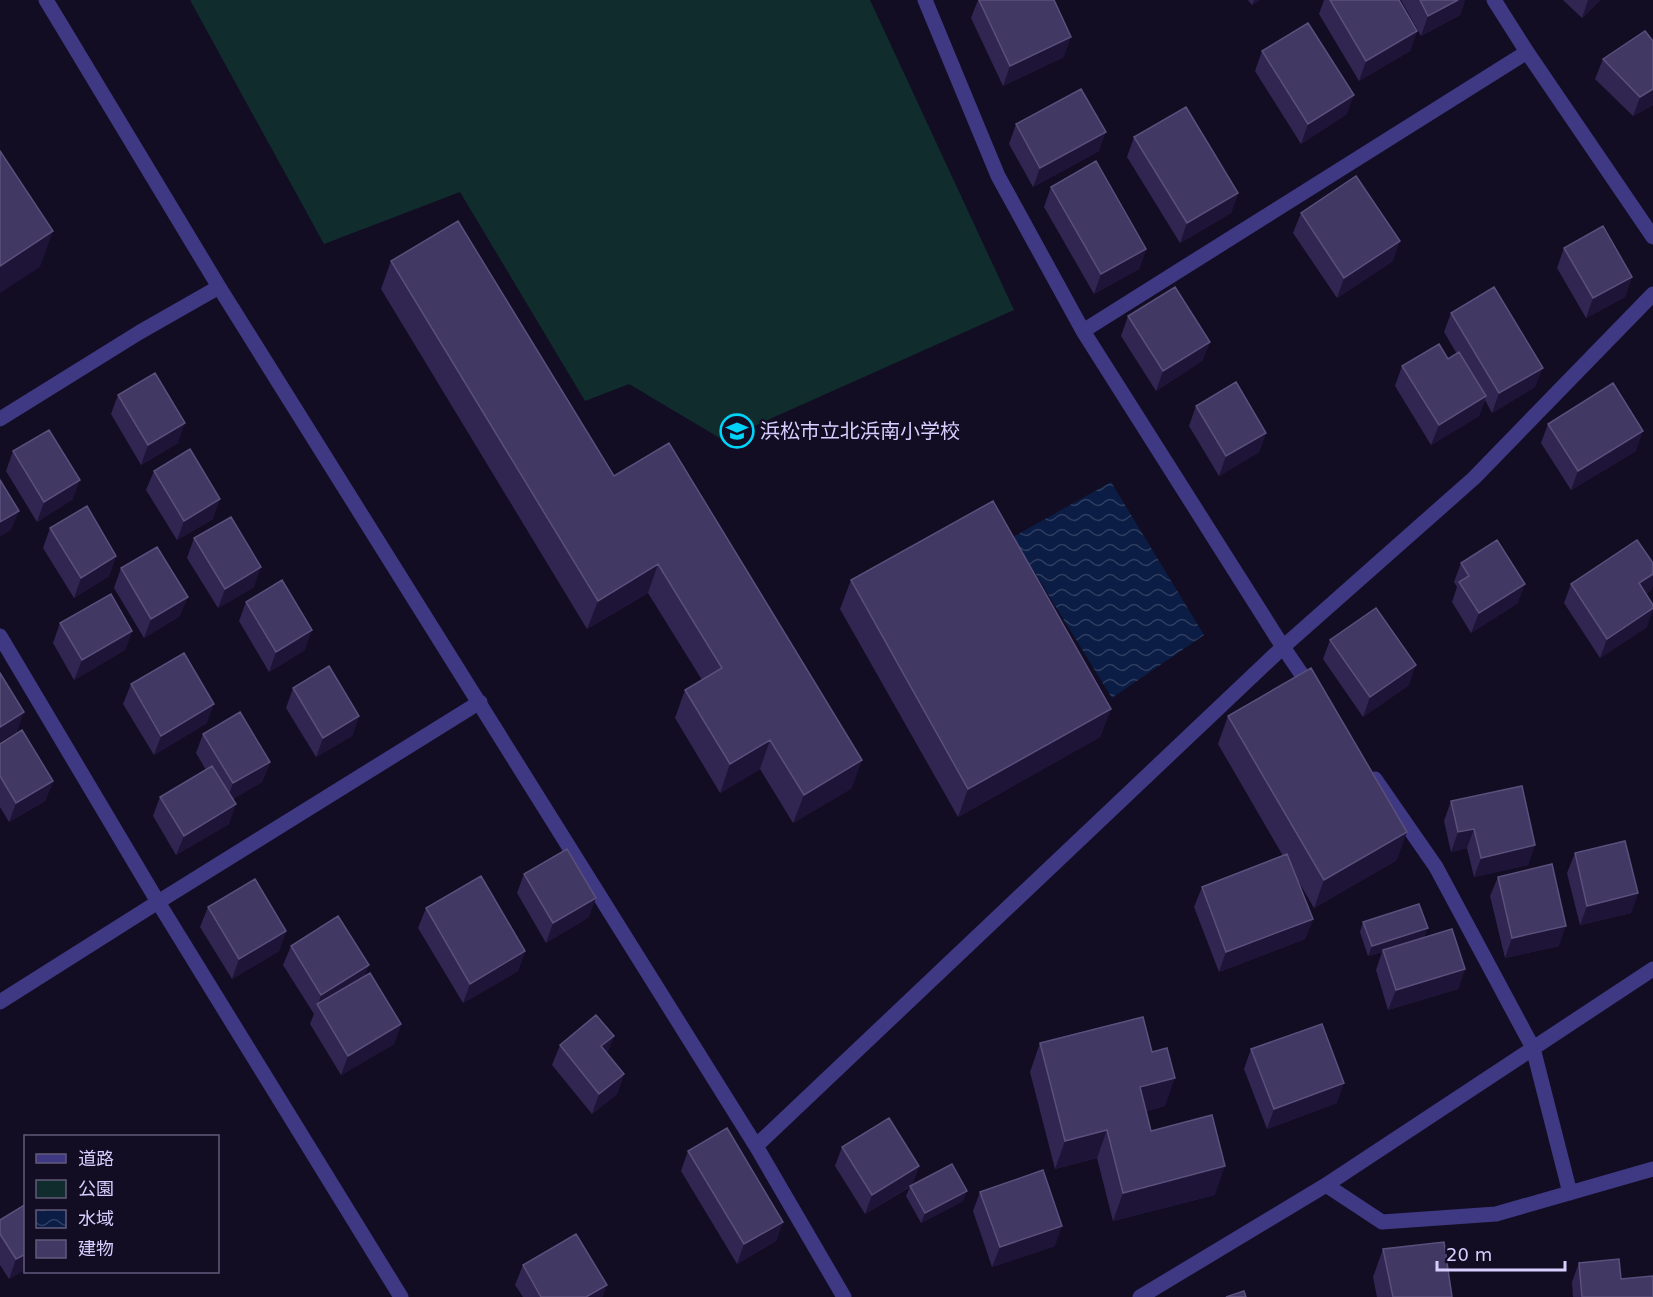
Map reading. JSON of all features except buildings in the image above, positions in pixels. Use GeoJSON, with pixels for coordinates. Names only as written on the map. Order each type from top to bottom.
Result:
{"type":"FeatureCollection","features":[{"type":"Feature","properties":{"kind":"street"},"geometry":{"type":"LineString","coordinates":[[46,0],[219,287],[756,1146],[844,1297]]}},
{"type":"Feature","properties":{"kind":"street"},"geometry":{"type":"LineString","coordinates":[[925,0],[998,176],[1083,331],[1283,647],[1323,704]]}},
{"type":"Feature","properties":{"kind":"street"},"geometry":{"type":"LineString","coordinates":[[1494,0],[1653,237]]}},
{"type":"Feature","properties":{"kind":"street"},"geometry":{"type":"LineString","coordinates":[[1083,331],[1527,52]]}},
{"type":"Feature","properties":{"kind":"street"},"geometry":{"type":"LineString","coordinates":[[0,419],[140,332],[219,287]]}},
{"type":"Feature","properties":{"kind":"street"},"geometry":{"type":"LineString","coordinates":[[756,1146],[1283,647],[1474,478],[1653,294]]}},
{"type":"Feature","properties":{"kind":"street"},"geometry":{"type":"LineString","coordinates":[[0,636],[158,902],[401,1297]]}},
{"type":"Feature","properties":{"kind":"street"},"geometry":{"type":"LineString","coordinates":[[0,1002],[480,702]]}},
{"type":"Feature","properties":{"kind":"street"},"geometry":{"type":"LineString","coordinates":[[1369,771],[1436,867],[1533,1048],[1570,1193]]}},
{"type":"Feature","properties":{"kind":"street"},"geometry":{"type":"LineString","coordinates":[[1140,1297],[1326,1185],[1653,969]]}},
{"type":"Feature","properties":{"kind":"street"},"geometry":{"type":"LineString","coordinates":[[1326,1185],[1382,1222],[1496,1214],[1653,1169]]}},
{"type":"Feature","properties":{"kind":"green space"},"geometry":{"type":"Polygon","coordinates":[[[190,0],[870,0],[1014,310],[723,440],[629,384],[585,401],[460,192],[324,244],[190,0]]]}},
{"type":"Feature","properties":{"kind":"water"},"geometry":{"type":"Polygon","coordinates":[[[1111,482],[1204,635],[1112,698],[1013,537],[1111,482]]]}},
{"type":"Feature","properties":{"kind":"place","name":"浜松市立北浜南小学校"},"geometry":{"type":"Point","coordinates":[737,431]}}]}
